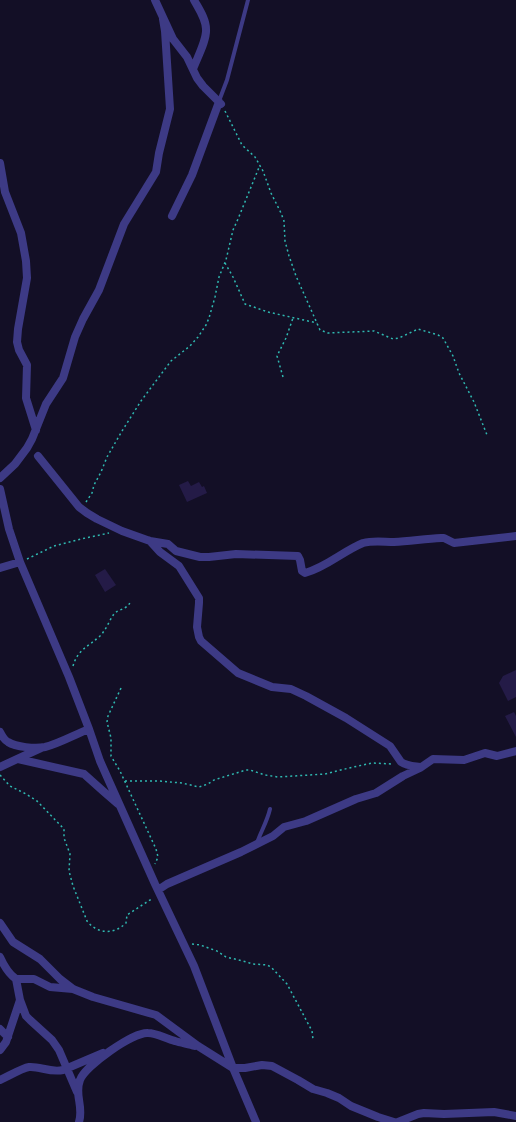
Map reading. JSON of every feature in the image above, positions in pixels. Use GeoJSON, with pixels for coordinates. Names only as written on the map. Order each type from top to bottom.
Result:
{"type":"FeatureCollection","features":[{"type":"Feature","properties":{"kind":"street"},"geometry":{"type":"LineString","coordinates":[[155,0],[172,38],[187,57],[202,86],[220,103],[192,175],[172,216]]}},
{"type":"Feature","properties":{"kind":"street"},"geometry":{"type":"LineString","coordinates":[[193,69],[205,38],[206,31],[203,18],[194,0]]}},
{"type":"Feature","properties":{"kind":"street"},"geometry":{"type":"LineString","coordinates":[[0,478],[15,464],[27,448],[36,431],[46,404],[63,378],[75,337],[99,290],[124,224],[156,172],[170,109],[163,19]]}},
{"type":"Feature","properties":{"kind":"street"},"geometry":{"type":"LineString","coordinates":[[0,163],[4,192],[21,233],[26,261],[27,278],[17,342],[19,350],[28,365],[26,398],[36,431]]}},
{"type":"Feature","properties":{"kind":"street"},"geometry":{"type":"LineString","coordinates":[[38,456],[72,500],[87,513],[122,531],[150,541],[168,544],[176,552],[200,557],[236,554],[298,556],[302,571],[305,573],[324,565],[353,548],[376,541],[394,542],[444,538],[454,543],[516,536]]}},
{"type":"Feature","properties":{"kind":"street"},"geometry":{"type":"LineString","coordinates":[[0,489],[9,529],[20,562],[69,677],[100,762],[194,966],[233,1068],[256,1122]]}},
{"type":"Feature","properties":{"kind":"street"},"geometry":{"type":"LineString","coordinates":[[150,541],[160,552],[179,566],[199,598],[197,627],[201,641],[238,673],[272,687],[290,689],[296,692],[346,718],[390,746],[401,762],[407,765],[422,767]]}},
{"type":"Feature","properties":{"kind":"street"},"geometry":{"type":"LineString","coordinates":[[0,568],[20,562]]}},
{"type":"Feature","properties":{"kind":"street"},"geometry":{"type":"LineString","coordinates":[[1,765],[89,729]]}},
{"type":"Feature","properties":{"kind":"street"},"geometry":{"type":"LineString","coordinates":[[0,732],[3,738],[10,743],[20,746],[43,747]]}},
{"type":"Feature","properties":{"kind":"street"},"geometry":{"type":"LineString","coordinates":[[158,890],[167,884],[241,852],[273,836],[284,827],[306,821],[356,799],[376,793],[398,778],[422,767],[435,758],[464,760],[485,753],[497,756],[516,751]]}},
{"type":"Feature","properties":{"kind":"street"},"geometry":{"type":"LineString","coordinates":[[18,759],[84,774],[120,805]]}},
{"type":"Feature","properties":{"kind":"street"},"geometry":{"type":"LineString","coordinates":[[0,923],[13,942],[40,959],[60,979],[73,989],[93,997],[156,1015],[198,1046],[233,1068],[245,1068],[262,1065],[272,1066],[313,1089],[327,1093],[339,1098],[351,1106],[394,1122]]}},
{"type":"Feature","properties":{"kind":"street"},"geometry":{"type":"LineString","coordinates":[[0,957],[3,965],[16,979],[20,1000],[26,1016],[55,1044],[67,1068],[77,1093],[81,1109],[79,1122]]}},
{"type":"Feature","properties":{"kind":"street"},"geometry":{"type":"LineString","coordinates":[[16,979],[34,979],[50,987],[73,989]]}},
{"type":"Feature","properties":{"kind":"street"},"geometry":{"type":"LineString","coordinates":[[0,1050],[8,1038],[20,1000]]}},
{"type":"Feature","properties":{"kind":"street"},"geometry":{"type":"LineString","coordinates":[[0,1029],[8,1038]]}},
{"type":"Feature","properties":{"kind":"street"},"geometry":{"type":"LineString","coordinates":[[77,1093],[79,1080],[96,1062],[116,1047],[140,1034],[152,1034],[176,1042],[198,1046]]}},
{"type":"Feature","properties":{"kind":"street"},"geometry":{"type":"LineString","coordinates":[[0,1080],[29,1067],[58,1071],[116,1047]]}},
{"type":"Feature","properties":{"kind":"street"},"geometry":{"type":"LineString","coordinates":[[398,1122],[424,1113],[444,1114],[494,1112],[513,1118]]}},
{"type":"Feature","properties":{"kind":"lane"},"geometry":{"type":"LineString","coordinates":[[220,103],[248,0]]}},
{"type":"Feature","properties":{"kind":"lane"},"geometry":{"type":"LineString","coordinates":[[257,844],[260,833],[268,819],[270,809]]}},
{"type":"Feature","properties":{"kind":"path"},"geometry":{"type":"LineString","coordinates":[[220,103],[242,145],[255,157],[263,171],[270,193],[284,221],[285,241],[289,256],[321,331],[328,333],[369,330],[393,339],[399,338],[418,329],[442,337],[453,356],[459,373],[474,402],[487,435]]}},
{"type":"Feature","properties":{"kind":"path"},"geometry":{"type":"LineString","coordinates":[[81,508],[92,493],[94,485],[107,457],[141,402],[167,365],[190,346],[206,325],[213,304],[219,277],[225,263],[233,230],[260,165]]}},
{"type":"Feature","properties":{"kind":"path"},"geometry":{"type":"LineString","coordinates":[[225,263],[245,304],[268,312],[317,323]]}},
{"type":"Feature","properties":{"kind":"path"},"geometry":{"type":"LineString","coordinates":[[282,377],[277,356],[286,338],[293,318]]}},
{"type":"Feature","properties":{"kind":"path"},"geometry":{"type":"LineString","coordinates":[[20,562],[54,546],[96,535],[122,531]]}},
{"type":"Feature","properties":{"kind":"path"},"geometry":{"type":"LineString","coordinates":[[69,677],[75,657],[100,635],[115,613],[128,607],[131,601]]}},
{"type":"Feature","properties":{"kind":"path"},"geometry":{"type":"LineString","coordinates":[[121,688],[108,716],[107,722],[111,738],[111,756],[125,781],[156,849],[158,857],[150,872]]}},
{"type":"Feature","properties":{"kind":"path"},"geometry":{"type":"LineString","coordinates":[[125,781],[159,781],[199,787],[214,780],[246,770],[278,777],[322,774],[354,766],[372,764],[407,765]]}},
{"type":"Feature","properties":{"kind":"path"},"geometry":{"type":"LineString","coordinates":[[0,775],[10,786],[38,800],[64,829],[64,838],[70,854],[69,871],[73,886],[90,925],[99,931],[111,931],[124,926],[127,915],[152,898],[163,900]]}},
{"type":"Feature","properties":{"kind":"path"},"geometry":{"type":"LineString","coordinates":[[184,944],[200,945],[217,951],[226,957],[254,964],[271,966],[287,984],[312,1030],[314,1039]]}},
{"type":"Feature","properties":{"kind":"building"},"geometry":{"type":"Polygon","coordinates":[[[188,481],[191,486],[199,482],[202,487],[204,486],[207,493],[187,502],[179,485],[188,481]]]}},
{"type":"Feature","properties":{"kind":"building"},"geometry":{"type":"Polygon","coordinates":[[[105,569],[116,585],[105,592],[95,575],[105,569]]]}},
{"type":"Feature","properties":{"kind":"building"},"geometry":{"type":"Polygon","coordinates":[[[516,670],[516,697],[508,701],[499,683],[503,676],[516,670]]]}},
{"type":"Feature","properties":{"kind":"building"},"geometry":{"type":"Polygon","coordinates":[[[514,712],[516,716],[516,737],[505,716],[514,712]]]}}]}
